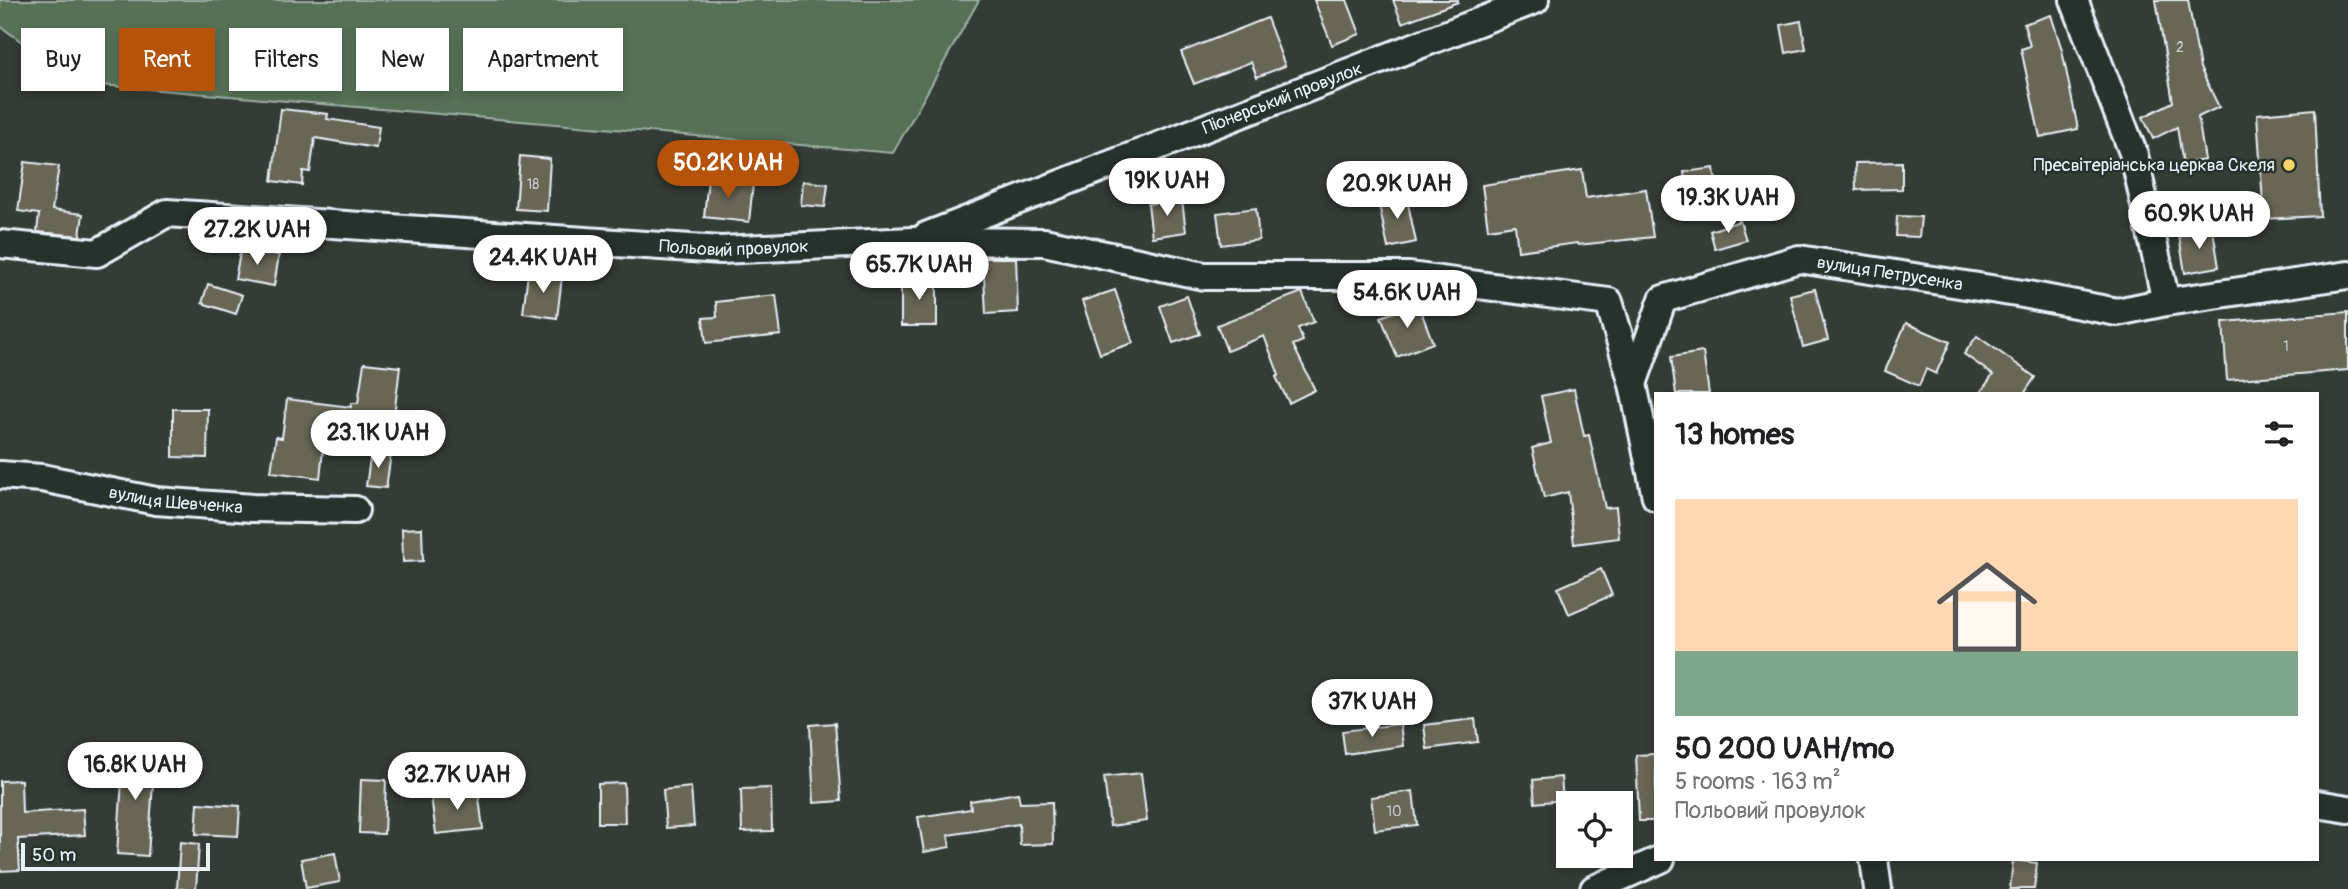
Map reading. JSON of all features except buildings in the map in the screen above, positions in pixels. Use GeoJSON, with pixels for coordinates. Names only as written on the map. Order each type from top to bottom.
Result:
{"type":"FeatureCollection","features":[{"type":"Feature","properties":{"kind":"street","name":"Піонерський провулок"},"geometry":{"type":"LineString","coordinates":[[912,241],[1535,0]]}},
{"type":"Feature","properties":{"kind":"street"},"geometry":{"type":"LineString","coordinates":[[2074,0],[2134,155],[2166,302]]}},
{"type":"Feature","properties":{"kind":"street","name":"Польовий провулок"},"geometry":{"type":"LineString","coordinates":[[0,244],[97,253],[167,213],[721,250],[912,241],[1044,242],[1204,276],[1409,276],[1609,302],[1633,384],[1654,487]]}},
{"type":"Feature","properties":{"kind":"street","name":"вулиця Петрусенка"},"geometry":{"type":"LineString","coordinates":[[1633,384],[1663,299],[1799,259],[2023,294],[2117,312],[2166,302],[2348,275]]}},
{"type":"Feature","properties":{"kind":"street","name":"вулиця Шевченка"},"geometry":{"type":"LineString","coordinates":[[0,475],[42,478],[156,501],[253,508],[355,510]]}},
{"type":"Feature","properties":{"kind":"street"},"geometry":{"type":"LineString","coordinates":[[2319,804],[2348,810]]}},
{"type":"Feature","properties":{"kind":"street"},"geometry":{"type":"LineString","coordinates":[[1594,889],[1657,861]]}},
{"type":"Feature","properties":{"kind":"street"},"geometry":{"type":"LineString","coordinates":[[1874,861],[1878,889]]}},
{"type":"Feature","properties":{"kind":"green space"},"geometry":{"type":"Polygon","coordinates":[[[0,0],[979,0],[893,153],[171,91],[215,91],[215,28],[119,28],[119,87],[105,85],[105,28],[21,28],[21,41],[0,26],[0,0]]]}},
{"type":"Feature","properties":{"kind":"place","name":"Пресвітеріанська церква Скеля"},"geometry":{"type":"Point","coordinates":[2289,165]}}]}
